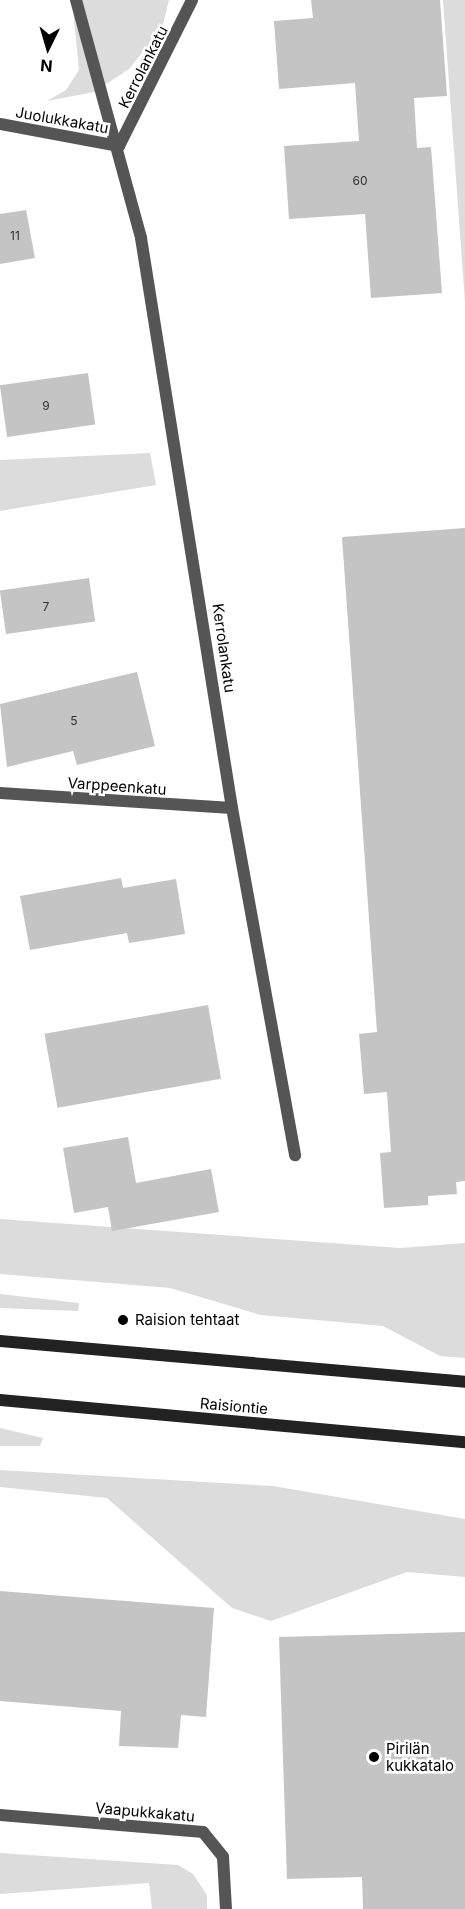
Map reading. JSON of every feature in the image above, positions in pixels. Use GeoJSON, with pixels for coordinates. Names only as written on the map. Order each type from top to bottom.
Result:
{"type":"FeatureCollection","features":[{"type":"Feature","properties":{"kind":"main road"},"geometry":{"type":"LineString","coordinates":[[0,1341],[465,1382]]}},
{"type":"Feature","properties":{"kind":"main road","name":"Raisiontie"},"geometry":{"type":"LineString","coordinates":[[0,1400],[465,1442]]}},
{"type":"Feature","properties":{"kind":"street","name":"Kerrolankatu"},"geometry":{"type":"LineString","coordinates":[[76,0],[92,71],[119,146],[174,430],[232,808],[295,1155]]}},
{"type":"Feature","properties":{"kind":"street","name":"Kerrolankatu"},"geometry":{"type":"LineString","coordinates":[[119,146],[192,0]]}},
{"type":"Feature","properties":{"kind":"street","name":"Juolukkakatu"},"geometry":{"type":"LineString","coordinates":[[0,124],[119,146]]}},
{"type":"Feature","properties":{"kind":"street","name":"Varppeenkatu"},"geometry":{"type":"LineString","coordinates":[[0,793],[232,808]]}},
{"type":"Feature","properties":{"kind":"street","name":"Vaapukkakatu"},"geometry":{"type":"LineString","coordinates":[[0,1815],[202,1832],[223,1857],[226,1909]]}},
{"type":"Feature","properties":{"kind":"shaded area"},"geometry":{"type":"Polygon","coordinates":[[[72,0],[169,0],[162,28],[129,69],[94,92],[47,101],[66,90],[79,70],[72,0]]]}},
{"type":"Feature","properties":{"kind":"shaded area"},"geometry":{"type":"Polygon","coordinates":[[[443,0],[465,0],[465,302],[443,0]]]}},
{"type":"Feature","properties":{"kind":"shaded area"},"geometry":{"type":"Polygon","coordinates":[[[150,453],[156,485],[0,511],[0,460],[150,453]]]}},
{"type":"Feature","properties":{"kind":"shaded area"},"geometry":{"type":"Polygon","coordinates":[[[0,1219],[400,1248],[465,1243],[465,1358],[440,1356],[383,1326],[261,1315],[170,1288],[0,1274],[0,1219]]]}},
{"type":"Feature","properties":{"kind":"shaded area"},"geometry":{"type":"Polygon","coordinates":[[[0,1294],[79,1303],[78,1311],[0,1308],[0,1294]]]}},
{"type":"Feature","properties":{"kind":"shaded area"},"geometry":{"type":"Polygon","coordinates":[[[0,1428],[43,1438],[40,1446],[0,1446],[0,1428]]]}},
{"type":"Feature","properties":{"kind":"shaded area"},"geometry":{"type":"Polygon","coordinates":[[[0,1470],[273,1486],[465,1519],[465,1577],[407,1572],[271,1621],[232,1608],[107,1498],[0,1487],[0,1470]]]}},
{"type":"Feature","properties":{"kind":"shaded area"},"geometry":{"type":"Polygon","coordinates":[[[0,1853],[178,1865],[193,1874],[207,1895],[207,1909],[152,1909],[149,1883],[0,1894],[0,1853]]]}},
{"type":"Feature","properties":{"kind":"building"},"geometry":{"type":"Polygon","coordinates":[[[311,0],[440,0],[447,96],[414,98],[417,148],[431,147],[442,293],[371,298],[365,214],[289,219],[284,146],[359,141],[355,83],[279,89],[274,21],[313,18],[311,0]]]}},
{"type":"Feature","properties":{"kind":"building"},"geometry":{"type":"Polygon","coordinates":[[[26,210],[35,258],[0,264],[0,214],[26,210]]]}},
{"type":"Feature","properties":{"kind":"building"},"geometry":{"type":"Polygon","coordinates":[[[88,373],[95,424],[7,437],[0,385],[88,373]]]}},
{"type":"Feature","properties":{"kind":"building"},"geometry":{"type":"Polygon","coordinates":[[[465,528],[465,1181],[456,1182],[457,1194],[428,1196],[428,1205],[384,1208],[380,1153],[391,1152],[387,1092],[364,1094],[359,1034],[377,1032],[342,537],[465,528]]]}},
{"type":"Feature","properties":{"kind":"building"},"geometry":{"type":"Polygon","coordinates":[[[89,578],[95,622],[6,634],[0,591],[89,578]]]}},
{"type":"Feature","properties":{"kind":"building"},"geometry":{"type":"Polygon","coordinates":[[[137,672],[155,746],[77,765],[73,751],[7,767],[0,704],[137,672]]]}},
{"type":"Feature","properties":{"kind":"building"},"geometry":{"type":"Polygon","coordinates":[[[121,878],[123,888],[176,879],[185,934],[129,943],[127,933],[30,950],[20,896],[121,878]]]}},
{"type":"Feature","properties":{"kind":"building"},"geometry":{"type":"Polygon","coordinates":[[[208,1005],[221,1079],[58,1108],[45,1034],[208,1005]]]}},
{"type":"Feature","properties":{"kind":"building"},"geometry":{"type":"Polygon","coordinates":[[[128,1137],[136,1183],[211,1169],[219,1212],[112,1231],[108,1207],[74,1213],[63,1148],[128,1137]]]}},
{"type":"Feature","properties":{"kind":"building"},"geometry":{"type":"Polygon","coordinates":[[[0,1591],[214,1608],[206,1717],[181,1715],[178,1748],[119,1746],[121,1711],[0,1701],[0,1591]]]}},
{"type":"Feature","properties":{"kind":"building","name":"Pirilän kukkatalo"},"geometry":{"type":"Polygon","coordinates":[[[465,1632],[465,1909],[363,1909],[362,1877],[287,1879],[279,1637],[465,1632]]]}},
{"type":"Feature","properties":{"kind":"place","name":"Raision tehtaat"},"geometry":{"type":"Point","coordinates":[123,1320]}},
{"type":"Feature","properties":{"kind":"place","name":"Pirilän kukkatalo"},"geometry":{"type":"Point","coordinates":[374,1757]}}]}
